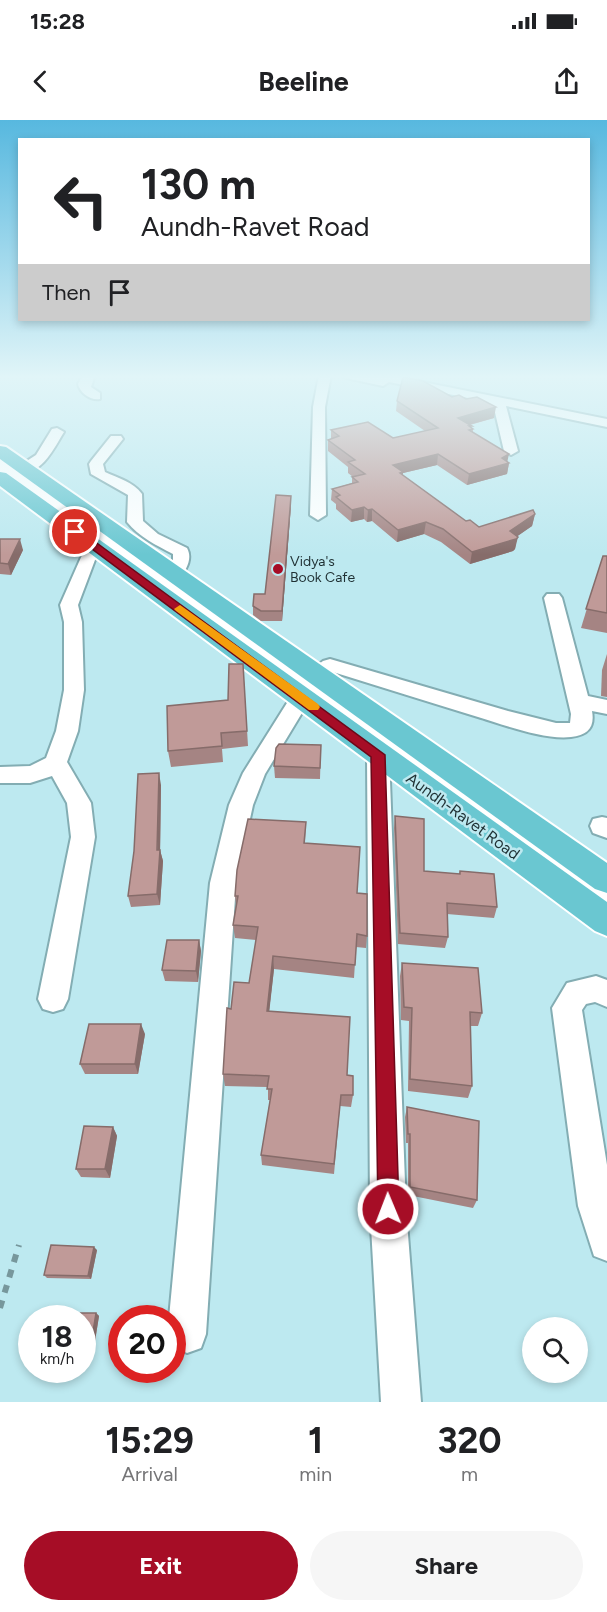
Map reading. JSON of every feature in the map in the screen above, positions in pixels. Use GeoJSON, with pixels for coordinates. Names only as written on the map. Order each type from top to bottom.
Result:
{"type":"FeatureCollection","features":[{"type":"Feature","properties":{"kind":"main road","name":"Aundh-Ravet Road"},"geometry":{"type":"LineString","coordinates":[[0,452],[12,473],[94,546],[607,880]]}},
{"type":"Feature","properties":{"kind":"main road","name":"Aundh-Ravet Road"},"geometry":{"type":"LineString","coordinates":[[12,473],[174,575],[308,687],[378,755],[607,921]]}},
{"type":"Feature","properties":{"kind":"street"},"geometry":{"type":"LineString","coordinates":[[12,473],[41,458],[55,435]]}},
{"type":"Feature","properties":{"kind":"street"},"geometry":{"type":"LineString","coordinates":[[318,515],[319,435]]}},
{"type":"Feature","properties":{"kind":"street"},"geometry":{"type":"LineString","coordinates":[[507,435],[511,451]]}},
{"type":"Feature","properties":{"kind":"street"},"geometry":{"type":"LineString","coordinates":[[116,439],[96,464],[95,469],[98,474],[127,487],[135,494],[135,522],[141,529],[181,552],[181,562],[174,575]]}},
{"type":"Feature","properties":{"kind":"street"},"geometry":{"type":"LineString","coordinates":[[0,464],[308,687],[607,899]]}},
{"type":"Feature","properties":{"kind":"street"},"geometry":{"type":"LineString","coordinates":[[0,775],[25,776],[46,771],[56,762],[68,731],[74,690],[73,622],[69,605],[94,546]]}},
{"type":"Feature","properties":{"kind":"street"},"geometry":{"type":"LineString","coordinates":[[187,1334],[223,883],[242,805],[254,773],[308,687],[330,665],[506,718],[556,730],[572,730],[582,726],[579,701],[553,598]]}},
{"type":"Feature","properties":{"kind":"street"},"geometry":{"type":"LineString","coordinates":[[579,701],[607,707]]}},
{"type":"Feature","properties":{"kind":"street"},"geometry":{"type":"LineString","coordinates":[[378,755],[388,1209],[400,1402]]}},
{"type":"Feature","properties":{"kind":"street"},"geometry":{"type":"LineString","coordinates":[[53,999],[83,837],[79,803],[56,762]]}},
{"type":"Feature","properties":{"kind":"street"},"geometry":{"type":"LineString","coordinates":[[607,994],[596,989],[577,992],[567,1008],[596,1206],[607,1243]]}},
{"type":"Feature","properties":{"kind":"path"},"geometry":{"type":"LineString","coordinates":[[0,1308],[19,1245]]}},
{"type":"Feature","properties":{"kind":"building"},"geometry":{"type":"Polygon","coordinates":[[[337,435],[388,435],[393,438],[407,435],[477,435],[509,454],[502,458],[509,463],[469,474],[438,454],[393,465],[403,472],[400,473],[466,521],[470,520],[479,527],[533,510],[535,514],[510,531],[518,537],[516,539],[472,552],[443,529],[426,522],[398,530],[372,509],[368,510],[364,507],[352,510],[336,497],[340,495],[332,489],[358,482],[352,477],[365,474],[348,462],[355,460],[328,440],[339,436],[337,435]]]}},
{"type":"Feature","properties":{"kind":"building"},"geometry":{"type":"Polygon","coordinates":[[[276,495],[291,496],[282,611],[261,611],[253,606],[254,594],[265,594],[276,495]]]}},
{"type":"Feature","properties":{"kind":"building"},"geometry":{"type":"Polygon","coordinates":[[[0,539],[20,539],[8,564],[0,563],[0,539]]]}},
{"type":"Feature","properties":{"kind":"building"},"geometry":{"type":"Polygon","coordinates":[[[603,556],[607,556],[607,613],[586,609],[603,556]]]}},
{"type":"Feature","properties":{"kind":"building"},"geometry":{"type":"Polygon","coordinates":[[[229,664],[243,664],[247,731],[221,733],[222,746],[168,751],[167,706],[228,700],[229,664]]]}},
{"type":"Feature","properties":{"kind":"building"},"geometry":{"type":"Polygon","coordinates":[[[279,744],[321,745],[320,768],[274,766],[276,748],[279,744]]]}},
{"type":"Feature","properties":{"kind":"building"},"geometry":{"type":"Polygon","coordinates":[[[159,773],[157,850],[160,850],[157,894],[128,896],[134,851],[138,774],[159,773]]]}},
{"type":"Feature","properties":{"kind":"building"},"geometry":{"type":"Polygon","coordinates":[[[395,816],[424,819],[424,871],[494,874],[497,907],[447,903],[448,937],[400,933],[395,816]]]}},
{"type":"Feature","properties":{"kind":"building"},"geometry":{"type":"Polygon","coordinates":[[[248,819],[306,822],[304,843],[360,847],[357,893],[367,894],[367,936],[357,934],[355,965],[273,956],[267,1011],[350,1017],[347,1075],[353,1076],[353,1095],[341,1095],[334,1164],[261,1155],[272,1089],[267,1089],[269,1076],[223,1074],[227,1008],[231,1009],[234,982],[249,983],[258,927],[233,925],[238,896],[235,896],[237,870],[248,819]]]}},
{"type":"Feature","properties":{"kind":"building"},"geometry":{"type":"Polygon","coordinates":[[[167,940],[199,940],[196,971],[162,970],[167,940]]]}},
{"type":"Feature","properties":{"kind":"building"},"geometry":{"type":"Polygon","coordinates":[[[402,963],[478,968],[482,1013],[470,1012],[472,1086],[410,1079],[412,1008],[404,1007],[402,963]]]}},
{"type":"Feature","properties":{"kind":"building"},"geometry":{"type":"Polygon","coordinates":[[[89,1024],[141,1024],[135,1064],[80,1064],[89,1024]]]}},
{"type":"Feature","properties":{"kind":"building"},"geometry":{"type":"Polygon","coordinates":[[[407,1107],[479,1121],[477,1200],[410,1187],[410,1134],[408,1134],[407,1107]]]}},
{"type":"Feature","properties":{"kind":"building"},"geometry":{"type":"Polygon","coordinates":[[[84,1126],[113,1127],[105,1169],[76,1169],[84,1126]]]}},
{"type":"Feature","properties":{"kind":"building"},"geometry":{"type":"Polygon","coordinates":[[[51,1245],[94,1247],[88,1276],[44,1275],[51,1245]]]}},
{"type":"Feature","properties":{"kind":"slow traffic"},"geometry":{"type":"LineString","coordinates":[[180,609],[314,707]]}},
{"type":"Feature","properties":{"kind":"place","name":"Vidya's Book Cafe"},"geometry":{"type":"Point","coordinates":[278,569]}},
{"type":"Feature","properties":{"kind":"route"},"geometry":{"type":"LineString","coordinates":[[75,532],[378,755],[388,1209]]}}]}
